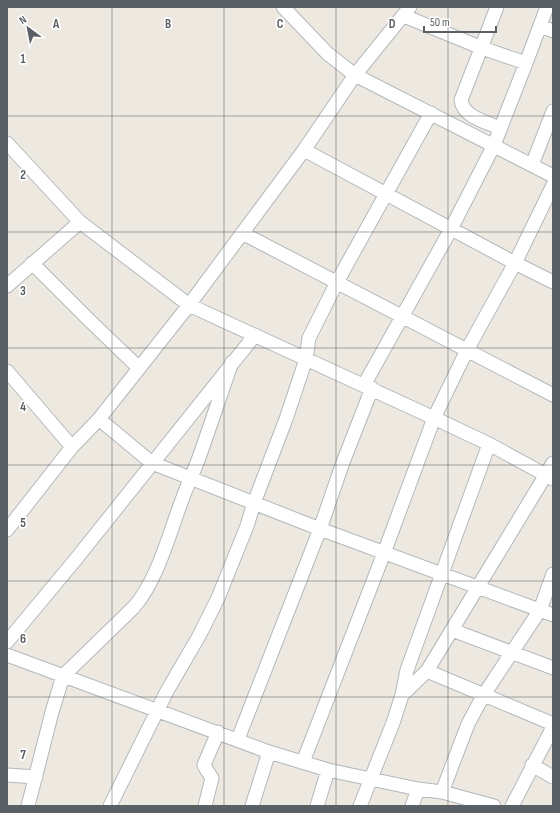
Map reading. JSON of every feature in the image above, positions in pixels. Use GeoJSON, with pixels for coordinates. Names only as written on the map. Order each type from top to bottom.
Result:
{"type":"FeatureCollection","features":[{"type":"Feature","properties":{"kind":"street"},"geometry":{"type":"LineString","coordinates":[[283,7],[328,54],[355,75],[553,176]]}},
{"type":"Feature","properties":{"kind":"street"},"geometry":{"type":"LineString","coordinates":[[497,7],[461,100],[467,113],[500,128]]}},
{"type":"Feature","properties":{"kind":"street"},"geometry":{"type":"LineString","coordinates":[[238,739],[320,529],[368,386],[402,316],[451,228],[494,146],[547,7]]}},
{"type":"Feature","properties":{"kind":"street"},"geometry":{"type":"LineString","coordinates":[[7,530],[72,447],[99,418],[188,306],[304,150],[355,75],[407,11],[482,48],[526,63]]}},
{"type":"Feature","properties":{"kind":"street"},"geometry":{"type":"LineString","coordinates":[[540,26],[553,31]]}},
{"type":"Feature","properties":{"kind":"street"},"geometry":{"type":"LineString","coordinates":[[532,165],[553,110]]}},
{"type":"Feature","properties":{"kind":"street"},"geometry":{"type":"LineString","coordinates":[[110,806],[158,712],[167,691],[199,636],[218,598],[247,526],[254,503],[286,419],[306,359],[309,338],[337,282],[431,113]]}},
{"type":"Feature","properties":{"kind":"street"},"geometry":{"type":"LineString","coordinates":[[7,143],[80,222],[188,306],[368,386],[489,444],[550,477]]}},
{"type":"Feature","properties":{"kind":"street"},"geometry":{"type":"LineString","coordinates":[[304,150],[386,195],[553,282]]}},
{"type":"Feature","properties":{"kind":"street"},"geometry":{"type":"LineString","coordinates":[[303,762],[384,553],[434,418],[467,350],[515,263],[553,185]]}},
{"type":"Feature","properties":{"kind":"street"},"geometry":{"type":"LineString","coordinates":[[7,286],[80,222]]}},
{"type":"Feature","properties":{"kind":"street"},"geometry":{"type":"LineString","coordinates":[[242,233],[553,395]]}},
{"type":"Feature","properties":{"kind":"street"},"geometry":{"type":"LineString","coordinates":[[32,263],[88,320],[139,368]]}},
{"type":"Feature","properties":{"kind":"street"},"geometry":{"type":"LineString","coordinates":[[7,642],[30,616],[255,335]]}},
{"type":"Feature","properties":{"kind":"street"},"geometry":{"type":"LineString","coordinates":[[28,806],[52,712],[63,676],[133,608],[143,596],[161,556],[196,465],[232,362]]}},
{"type":"Feature","properties":{"kind":"street"},"geometry":{"type":"LineString","coordinates":[[7,371],[72,447]]}},
{"type":"Feature","properties":{"kind":"street"},"geometry":{"type":"LineString","coordinates":[[99,418],[152,463],[320,529],[476,588],[553,615]]}},
{"type":"Feature","properties":{"kind":"street"},"geometry":{"type":"LineString","coordinates":[[360,806],[393,723],[402,696],[407,670],[489,444]]}},
{"type":"Feature","properties":{"kind":"street"},"geometry":{"type":"LineString","coordinates":[[402,696],[426,671],[476,588],[550,477],[553,463]]}},
{"type":"Feature","properties":{"kind":"street"},"geometry":{"type":"LineString","coordinates":[[442,792],[468,724],[483,696],[540,610],[553,574]]}},
{"type":"Feature","properties":{"kind":"street"},"geometry":{"type":"LineString","coordinates":[[452,630],[553,668]]}},
{"type":"Feature","properties":{"kind":"street"},"geometry":{"type":"LineString","coordinates":[[7,655],[158,712],[238,739],[269,752],[328,770],[418,789],[442,792],[494,806]]}},
{"type":"Feature","properties":{"kind":"street"},"geometry":{"type":"LineString","coordinates":[[426,671],[553,724]]}},
{"type":"Feature","properties":{"kind":"street"},"geometry":{"type":"LineString","coordinates":[[512,806],[553,727]]}},
{"type":"Feature","properties":{"kind":"street"},"geometry":{"type":"LineString","coordinates":[[205,806],[212,778],[204,764],[218,732]]}},
{"type":"Feature","properties":{"kind":"street"},"geometry":{"type":"LineString","coordinates":[[252,806],[269,752]]}},
{"type":"Feature","properties":{"kind":"street"},"geometry":{"type":"LineString","coordinates":[[532,765],[553,777]]}},
{"type":"Feature","properties":{"kind":"street"},"geometry":{"type":"LineString","coordinates":[[317,806],[328,770]]}},
{"type":"Feature","properties":{"kind":"street"},"geometry":{"type":"LineString","coordinates":[[7,775],[36,777]]}},
{"type":"Feature","properties":{"kind":"street"},"geometry":{"type":"LineString","coordinates":[[412,806],[418,789]]}}]}
